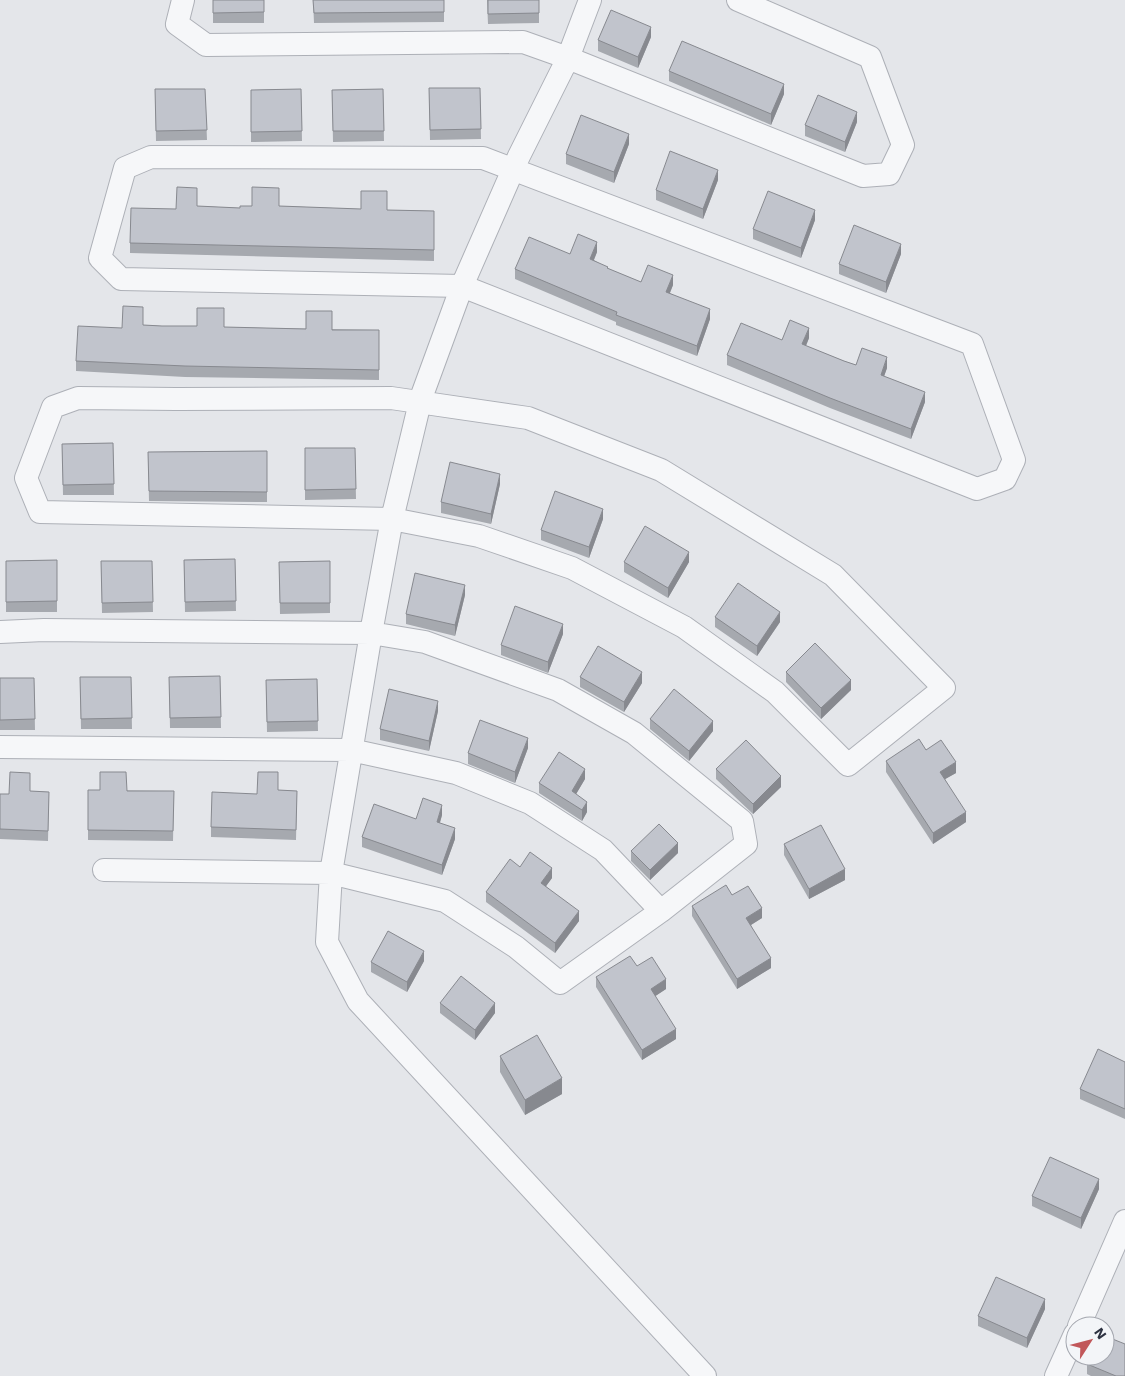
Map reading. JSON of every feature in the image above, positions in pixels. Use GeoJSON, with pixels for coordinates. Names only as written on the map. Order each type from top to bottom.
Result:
{"type":"FeatureCollection","features":[{"type":"Feature","properties":{"kind":"street"},"geometry":{"type":"LineString","coordinates":[[183,0],[177,24],[206,44],[523,42],[568,58],[862,176],[889,174],[903,145],[870,57],[738,0]]}},
{"type":"Feature","properties":{"kind":"street"},"geometry":{"type":"LineString","coordinates":[[590,0],[568,58],[513,169],[462,286],[420,403],[392,519],[370,633],[331,873],[327,942],[358,1001],[705,1376]]}},
{"type":"Feature","properties":{"kind":"street"},"geometry":{"type":"LineString","coordinates":[[151,157],[483,158],[972,344],[1014,460],[1005,480],[977,489],[462,286],[120,279],[100,258],[125,168],[151,157]]}},
{"type":"Feature","properties":{"kind":"street"},"geometry":{"type":"LineString","coordinates":[[78,398],[391,398],[528,418],[661,470],[833,574],[944,688],[848,765],[775,692],[684,627],[572,568],[479,536],[392,519],[40,512],[26,478],[53,407],[78,398]]}},
{"type":"Feature","properties":{"kind":"street"},"geometry":{"type":"LineString","coordinates":[[0,632],[44,630],[370,633],[425,642],[558,690],[634,733],[742,821],[746,844],[661,911],[560,983],[516,947],[445,901],[331,873],[104,870]]}},
{"type":"Feature","properties":{"kind":"street"},"geometry":{"type":"LineString","coordinates":[[0,747],[350,750],[456,773],[530,803],[603,850],[661,911]]}},
{"type":"Feature","properties":{"kind":"street"},"geometry":{"type":"LineString","coordinates":[[1084,1316],[1116,1266],[1125,1221]]}},
{"type":"Feature","properties":{"kind":"street"},"geometry":{"type":"LineString","coordinates":[[1058,1376],[1065,1359]]}},
{"type":"Feature","properties":{"kind":"building"},"geometry":{"type":"Polygon","coordinates":[[[213,0],[264,0],[264,12],[213,13],[213,0]]]}},
{"type":"Feature","properties":{"kind":"building"},"geometry":{"type":"Polygon","coordinates":[[[313,0],[444,0],[444,12],[314,13],[313,0]]]}},
{"type":"Feature","properties":{"kind":"building"},"geometry":{"type":"Polygon","coordinates":[[[488,0],[539,0],[539,13],[488,14],[488,0]]]}},
{"type":"Feature","properties":{"kind":"building"},"geometry":{"type":"Polygon","coordinates":[[[611,10],[651,27],[638,57],[598,40],[611,10]]]}},
{"type":"Feature","properties":{"kind":"building"},"geometry":{"type":"Polygon","coordinates":[[[682,41],[784,84],[771,114],[669,71],[682,41]]]}},
{"type":"Feature","properties":{"kind":"building"},"geometry":{"type":"Polygon","coordinates":[[[429,88],[480,88],[481,129],[430,130],[429,88]]]}},
{"type":"Feature","properties":{"kind":"building"},"geometry":{"type":"Polygon","coordinates":[[[155,89],[205,89],[207,130],[156,131],[155,89]]]}},
{"type":"Feature","properties":{"kind":"building"},"geometry":{"type":"Polygon","coordinates":[[[301,89],[302,131],[251,132],[251,90],[301,89]]]}},
{"type":"Feature","properties":{"kind":"building"},"geometry":{"type":"Polygon","coordinates":[[[383,89],[384,131],[333,131],[332,90],[383,89]]]}},
{"type":"Feature","properties":{"kind":"building"},"geometry":{"type":"Polygon","coordinates":[[[818,95],[857,112],[845,142],[805,125],[818,95]]]}},
{"type":"Feature","properties":{"kind":"building"},"geometry":{"type":"Polygon","coordinates":[[[581,115],[629,134],[614,172],[566,154],[581,115]]]}},
{"type":"Feature","properties":{"kind":"building"},"geometry":{"type":"Polygon","coordinates":[[[670,151],[718,170],[703,209],[656,190],[670,151]]]}},
{"type":"Feature","properties":{"kind":"building"},"geometry":{"type":"Polygon","coordinates":[[[177,187],[197,188],[197,206],[240,208],[240,206],[252,206],[252,187],[279,188],[279,206],[361,209],[361,191],[387,191],[387,210],[434,211],[434,250],[130,243],[131,208],[176,209],[177,187]]]}},
{"type":"Feature","properties":{"kind":"building"},"geometry":{"type":"Polygon","coordinates":[[[768,191],[815,210],[801,248],[753,229],[768,191]]]}},
{"type":"Feature","properties":{"kind":"building"},"geometry":{"type":"Polygon","coordinates":[[[854,225],[901,244],[886,282],[839,264],[854,225]]]}},
{"type":"Feature","properties":{"kind":"building"},"geometry":{"type":"Polygon","coordinates":[[[578,234],[597,242],[590,259],[641,282],[648,265],[673,275],[666,292],[710,309],[697,346],[616,315],[617,312],[515,269],[529,237],[570,254],[578,234]]]}},
{"type":"Feature","properties":{"kind":"building"},"geometry":{"type":"Polygon","coordinates":[[[123,306],[143,307],[143,325],[162,326],[197,326],[197,308],[224,308],[224,327],[306,329],[306,311],[332,311],[332,330],[379,330],[379,370],[185,366],[76,361],[78,326],[122,328],[123,306]]]}},
{"type":"Feature","properties":{"kind":"building"},"geometry":{"type":"Polygon","coordinates":[[[790,320],[809,328],[802,344],[844,361],[856,365],[862,348],[887,357],[881,375],[925,392],[911,429],[727,355],[741,323],[782,340],[790,320]]]}},
{"type":"Feature","properties":{"kind":"building"},"geometry":{"type":"Polygon","coordinates":[[[113,443],[114,484],[63,485],[62,444],[113,443]]]}},
{"type":"Feature","properties":{"kind":"building"},"geometry":{"type":"Polygon","coordinates":[[[305,448],[355,448],[356,489],[305,490],[305,448]]]}},
{"type":"Feature","properties":{"kind":"building"},"geometry":{"type":"Polygon","coordinates":[[[267,451],[267,492],[149,491],[148,452],[267,451]]]}},
{"type":"Feature","properties":{"kind":"building"},"geometry":{"type":"Polygon","coordinates":[[[450,462],[500,474],[491,514],[441,502],[450,462]]]}},
{"type":"Feature","properties":{"kind":"building"},"geometry":{"type":"Polygon","coordinates":[[[555,491],[603,509],[589,547],[541,530],[555,491]]]}},
{"type":"Feature","properties":{"kind":"building"},"geometry":{"type":"Polygon","coordinates":[[[645,526],[689,552],[668,588],[624,562],[645,526]]]}},
{"type":"Feature","properties":{"kind":"building"},"geometry":{"type":"Polygon","coordinates":[[[235,559],[236,601],[185,602],[184,560],[235,559]]]}},
{"type":"Feature","properties":{"kind":"building"},"geometry":{"type":"Polygon","coordinates":[[[57,560],[57,601],[6,602],[6,561],[57,560]]]}},
{"type":"Feature","properties":{"kind":"building"},"geometry":{"type":"Polygon","coordinates":[[[101,561],[152,561],[153,602],[102,603],[101,561]]]}},
{"type":"Feature","properties":{"kind":"building"},"geometry":{"type":"Polygon","coordinates":[[[330,561],[330,603],[280,603],[279,562],[330,561]]]}},
{"type":"Feature","properties":{"kind":"building"},"geometry":{"type":"Polygon","coordinates":[[[415,573],[465,585],[455,625],[406,614],[415,573]]]}},
{"type":"Feature","properties":{"kind":"building"},"geometry":{"type":"Polygon","coordinates":[[[738,583],[780,612],[757,646],[715,617],[738,583]]]}},
{"type":"Feature","properties":{"kind":"building"},"geometry":{"type":"Polygon","coordinates":[[[515,606],[563,624],[548,662],[501,645],[515,606]]]}},
{"type":"Feature","properties":{"kind":"building"},"geometry":{"type":"Polygon","coordinates":[[[815,643],[851,680],[821,708],[786,672],[815,643]]]}},
{"type":"Feature","properties":{"kind":"building"},"geometry":{"type":"Polygon","coordinates":[[[598,646],[642,672],[624,702],[580,677],[598,646]]]}},
{"type":"Feature","properties":{"kind":"building"},"geometry":{"type":"Polygon","coordinates":[[[220,676],[221,717],[170,718],[169,677],[220,676]]]}},
{"type":"Feature","properties":{"kind":"building"},"geometry":{"type":"Polygon","coordinates":[[[80,677],[131,677],[132,718],[81,719],[80,677]]]}},
{"type":"Feature","properties":{"kind":"building"},"geometry":{"type":"Polygon","coordinates":[[[0,678],[34,678],[35,719],[0,720],[0,678]]]}},
{"type":"Feature","properties":{"kind":"building"},"geometry":{"type":"Polygon","coordinates":[[[317,679],[318,721],[267,722],[266,680],[317,679]]]}},
{"type":"Feature","properties":{"kind":"building"},"geometry":{"type":"Polygon","coordinates":[[[389,689],[438,701],[429,741],[380,729],[389,689]]]}},
{"type":"Feature","properties":{"kind":"building"},"geometry":{"type":"Polygon","coordinates":[[[674,689],[713,721],[689,751],[650,719],[674,689]]]}},
{"type":"Feature","properties":{"kind":"building"},"geometry":{"type":"Polygon","coordinates":[[[480,720],[528,738],[515,772],[468,753],[480,720]]]}},
{"type":"Feature","properties":{"kind":"building"},"geometry":{"type":"Polygon","coordinates":[[[919,739],[926,750],[941,740],[956,762],[940,772],[966,812],[933,833],[886,761],[919,739]]]}},
{"type":"Feature","properties":{"kind":"building"},"geometry":{"type":"Polygon","coordinates":[[[746,740],[781,776],[753,804],[716,769],[746,740]]]}},
{"type":"Feature","properties":{"kind":"building"},"geometry":{"type":"Polygon","coordinates":[[[559,752],[585,769],[572,791],[587,802],[582,810],[539,783],[559,752]]]}},
{"type":"Feature","properties":{"kind":"building"},"geometry":{"type":"Polygon","coordinates":[[[10,772],[30,773],[30,791],[49,792],[48,831],[0,829],[0,794],[9,794],[10,772]]]}},
{"type":"Feature","properties":{"kind":"building"},"geometry":{"type":"Polygon","coordinates":[[[100,772],[126,772],[127,791],[174,791],[173,831],[88,830],[88,790],[100,790],[100,772]]]}},
{"type":"Feature","properties":{"kind":"building"},"geometry":{"type":"Polygon","coordinates":[[[258,772],[278,772],[278,790],[297,791],[296,830],[211,827],[212,792],[257,794],[258,772]]]}},
{"type":"Feature","properties":{"kind":"building"},"geometry":{"type":"Polygon","coordinates":[[[423,798],[442,805],[437,822],[455,828],[442,865],[362,837],[374,804],[416,819],[423,798]]]}},
{"type":"Feature","properties":{"kind":"building"},"geometry":{"type":"Polygon","coordinates":[[[659,824],[678,843],[650,870],[631,851],[659,824]]]}},
{"type":"Feature","properties":{"kind":"building"},"geometry":{"type":"Polygon","coordinates":[[[821,825],[845,869],[809,889],[784,844],[821,825]]]}},
{"type":"Feature","properties":{"kind":"building"},"geometry":{"type":"Polygon","coordinates":[[[530,852],[552,868],[541,883],[579,911],[555,943],[486,892],[510,859],[520,867],[530,852]]]}},
{"type":"Feature","properties":{"kind":"building"},"geometry":{"type":"Polygon","coordinates":[[[726,885],[732,895],[748,886],[762,908],[746,918],[771,958],[737,979],[692,906],[726,885]]]}},
{"type":"Feature","properties":{"kind":"building"},"geometry":{"type":"Polygon","coordinates":[[[388,931],[424,951],[407,982],[371,962],[388,931]]]}},
{"type":"Feature","properties":{"kind":"building"},"geometry":{"type":"Polygon","coordinates":[[[630,956],[637,966],[652,957],[666,979],[651,989],[676,1029],[642,1050],[596,977],[630,956]]]}},
{"type":"Feature","properties":{"kind":"building"},"geometry":{"type":"Polygon","coordinates":[[[461,976],[495,1003],[475,1030],[440,1003],[461,976]]]}},
{"type":"Feature","properties":{"kind":"building"},"geometry":{"type":"Polygon","coordinates":[[[537,1035],[562,1078],[525,1100],[500,1056],[537,1035]]]}},
{"type":"Feature","properties":{"kind":"building"},"geometry":{"type":"Polygon","coordinates":[[[1098,1049],[1125,1062],[1125,1109],[1080,1089],[1098,1049]]]}},
{"type":"Feature","properties":{"kind":"building"},"geometry":{"type":"Polygon","coordinates":[[[1050,1157],[1099,1179],[1081,1218],[1032,1196],[1050,1157]]]}},
{"type":"Feature","properties":{"kind":"building"},"geometry":{"type":"Polygon","coordinates":[[[996,1277],[1045,1299],[1027,1338],[978,1316],[996,1277]]]}},
{"type":"Feature","properties":{"kind":"building"},"geometry":{"type":"Polygon","coordinates":[[[1115,1340],[1125,1344],[1125,1376],[1116,1376],[1092,1366],[1115,1366],[1115,1340]]]}}]}
